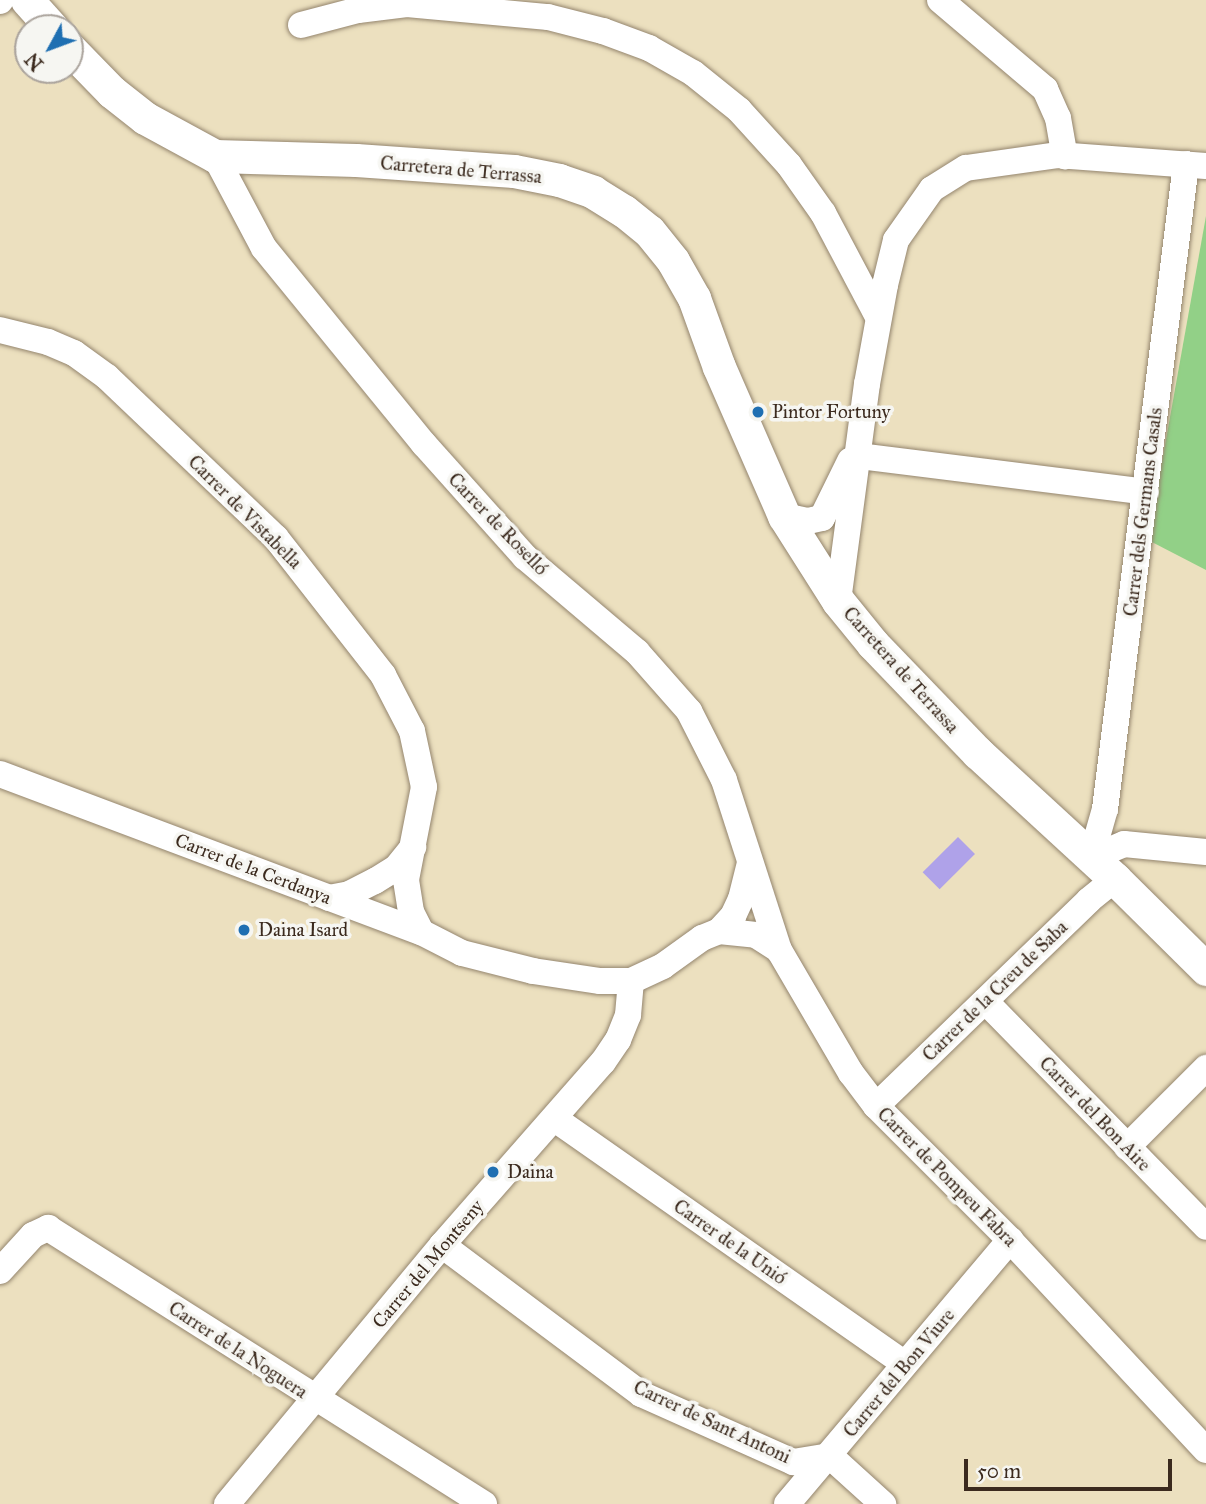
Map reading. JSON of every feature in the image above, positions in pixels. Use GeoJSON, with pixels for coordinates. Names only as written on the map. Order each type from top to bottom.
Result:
{"type":"FeatureCollection","features":[{"type":"Feature","properties":{"kind":"street"},"geometry":{"type":"LineString","coordinates":[[27,0],[40,14]]}},
{"type":"Feature","properties":{"kind":"street"},"geometry":{"type":"LineString","coordinates":[[940,0],[1045,89],[1058,118],[1065,156]]}},
{"type":"Feature","properties":{"kind":"street"},"geometry":{"type":"LineString","coordinates":[[301,25],[358,10],[407,4],[548,17],[604,31],[649,48],[692,73],[739,110],[789,165],[823,213],[878,317]]}},
{"type":"Feature","properties":{"kind":"street","name":"Carretera de Terrassa"},"geometry":{"type":"LineString","coordinates":[[84,63],[112,92],[145,118],[215,156],[356,160],[514,171],[559,180],[593,192],[649,230],[673,261],[694,298],[719,367],[784,516],[838,601],[873,644],[978,753],[1103,868],[1206,970]]}},
{"type":"Feature","properties":{"kind":"street","name":"Carrer de Roselló"},"geometry":{"type":"LineString","coordinates":[[215,156],[264,248],[424,444],[525,557],[637,652],[688,711],[724,780],[750,863]]}},
{"type":"Feature","properties":{"kind":"street"},"geometry":{"type":"LineString","coordinates":[[838,601],[878,317],[896,240],[932,189],[966,168],[1065,156],[1196,165]]}},
{"type":"Feature","properties":{"kind":"street","name":"Carrer dels Germans Casals"},"geometry":{"type":"LineString","coordinates":[[1103,868],[1105,808],[1146,492],[1196,165]]}},
{"type":"Feature","properties":{"kind":"street","name":"Carrer de Vistabella"},"geometry":{"type":"LineString","coordinates":[[0,330],[48,342],[93,366],[244,506],[302,569],[383,675],[412,732],[424,787],[406,880],[407,897],[421,932]]}},
{"type":"Feature","properties":{"kind":"street"},"geometry":{"type":"LineString","coordinates":[[784,516],[808,521],[822,518],[860,447]]}},
{"type":"Feature","properties":{"kind":"street"},"geometry":{"type":"LineString","coordinates":[[860,447],[1146,492]]}},
{"type":"Feature","properties":{"kind":"street","name":"Carrer de la Cerdanya"},"geometry":{"type":"LineString","coordinates":[[0,774],[421,932],[462,953],[533,971],[600,981],[631,981]]}},
{"type":"Feature","properties":{"kind":"street","name":"Carrer de la Creu de Saba"},"geometry":{"type":"LineString","coordinates":[[876,1106],[1089,900],[1103,868],[1124,844],[1206,852]]}},
{"type":"Feature","properties":{"kind":"street"},"geometry":{"type":"LineString","coordinates":[[329,898],[349,894],[375,881],[397,867],[413,847]]}},
{"type":"Feature","properties":{"kind":"street"},"geometry":{"type":"LineString","coordinates":[[631,981],[663,966],[702,938],[719,930],[733,916],[741,899],[750,863]]}},
{"type":"Feature","properties":{"kind":"street","name":"Carrer de Pompeu Fabra"},"geometry":{"type":"LineString","coordinates":[[750,863],[779,950],[851,1073],[876,1106],[1010,1240],[1206,1450]]}},
{"type":"Feature","properties":{"kind":"street"},"geometry":{"type":"LineString","coordinates":[[719,930],[756,935],[779,950]]}},
{"type":"Feature","properties":{"kind":"street","name":"Carrer del Montseny"},"geometry":{"type":"LineString","coordinates":[[227,1504],[442,1245],[555,1119],[618,1040],[628,1015],[631,981]]}},
{"type":"Feature","properties":{"kind":"street","name":"Carrer del Bon Aire"},"geometry":{"type":"LineString","coordinates":[[985,1001],[1206,1227]]}},
{"type":"Feature","properties":{"kind":"street"},"geometry":{"type":"LineString","coordinates":[[1127,1147],[1206,1068]]}},
{"type":"Feature","properties":{"kind":"street","name":"Carrer de la Unió"},"geometry":{"type":"LineString","coordinates":[[555,1119],[905,1364]]}},
{"type":"Feature","properties":{"kind":"street","name":"Carrer de la Noguera"},"geometry":{"type":"LineString","coordinates":[[0,1271],[33,1235],[48,1228],[484,1504]]}},
{"type":"Feature","properties":{"kind":"street","name":"Carrer del Bon Viure"},"geometry":{"type":"LineString","coordinates":[[787,1504],[1010,1240]]}},
{"type":"Feature","properties":{"kind":"street","name":"Carrer de Sant Antoni"},"geometry":{"type":"LineString","coordinates":[[442,1245],[641,1394],[793,1462],[830,1456]]}},
{"type":"Feature","properties":{"kind":"street"},"geometry":{"type":"LineString","coordinates":[[830,1456],[883,1504]]}},
{"type":"Feature","properties":{"kind":"green space"},"geometry":{"type":"Polygon","coordinates":[[[1206,216],[1206,570],[1148,540],[1206,216]]]}},
{"type":"Feature","properties":{"kind":"building"},"geometry":{"type":"Polygon","coordinates":[[[958,837],[975,854],[940,889],[923,872],[958,837]]]}},
{"type":"Feature","properties":{"kind":"place","name":"Pintor Fortuny"},"geometry":{"type":"Point","coordinates":[758,412]}},
{"type":"Feature","properties":{"kind":"place","name":"Daina Isard"},"geometry":{"type":"Point","coordinates":[244,930]}},
{"type":"Feature","properties":{"kind":"place","name":"Daina"},"geometry":{"type":"Point","coordinates":[493,1172]}}]}
